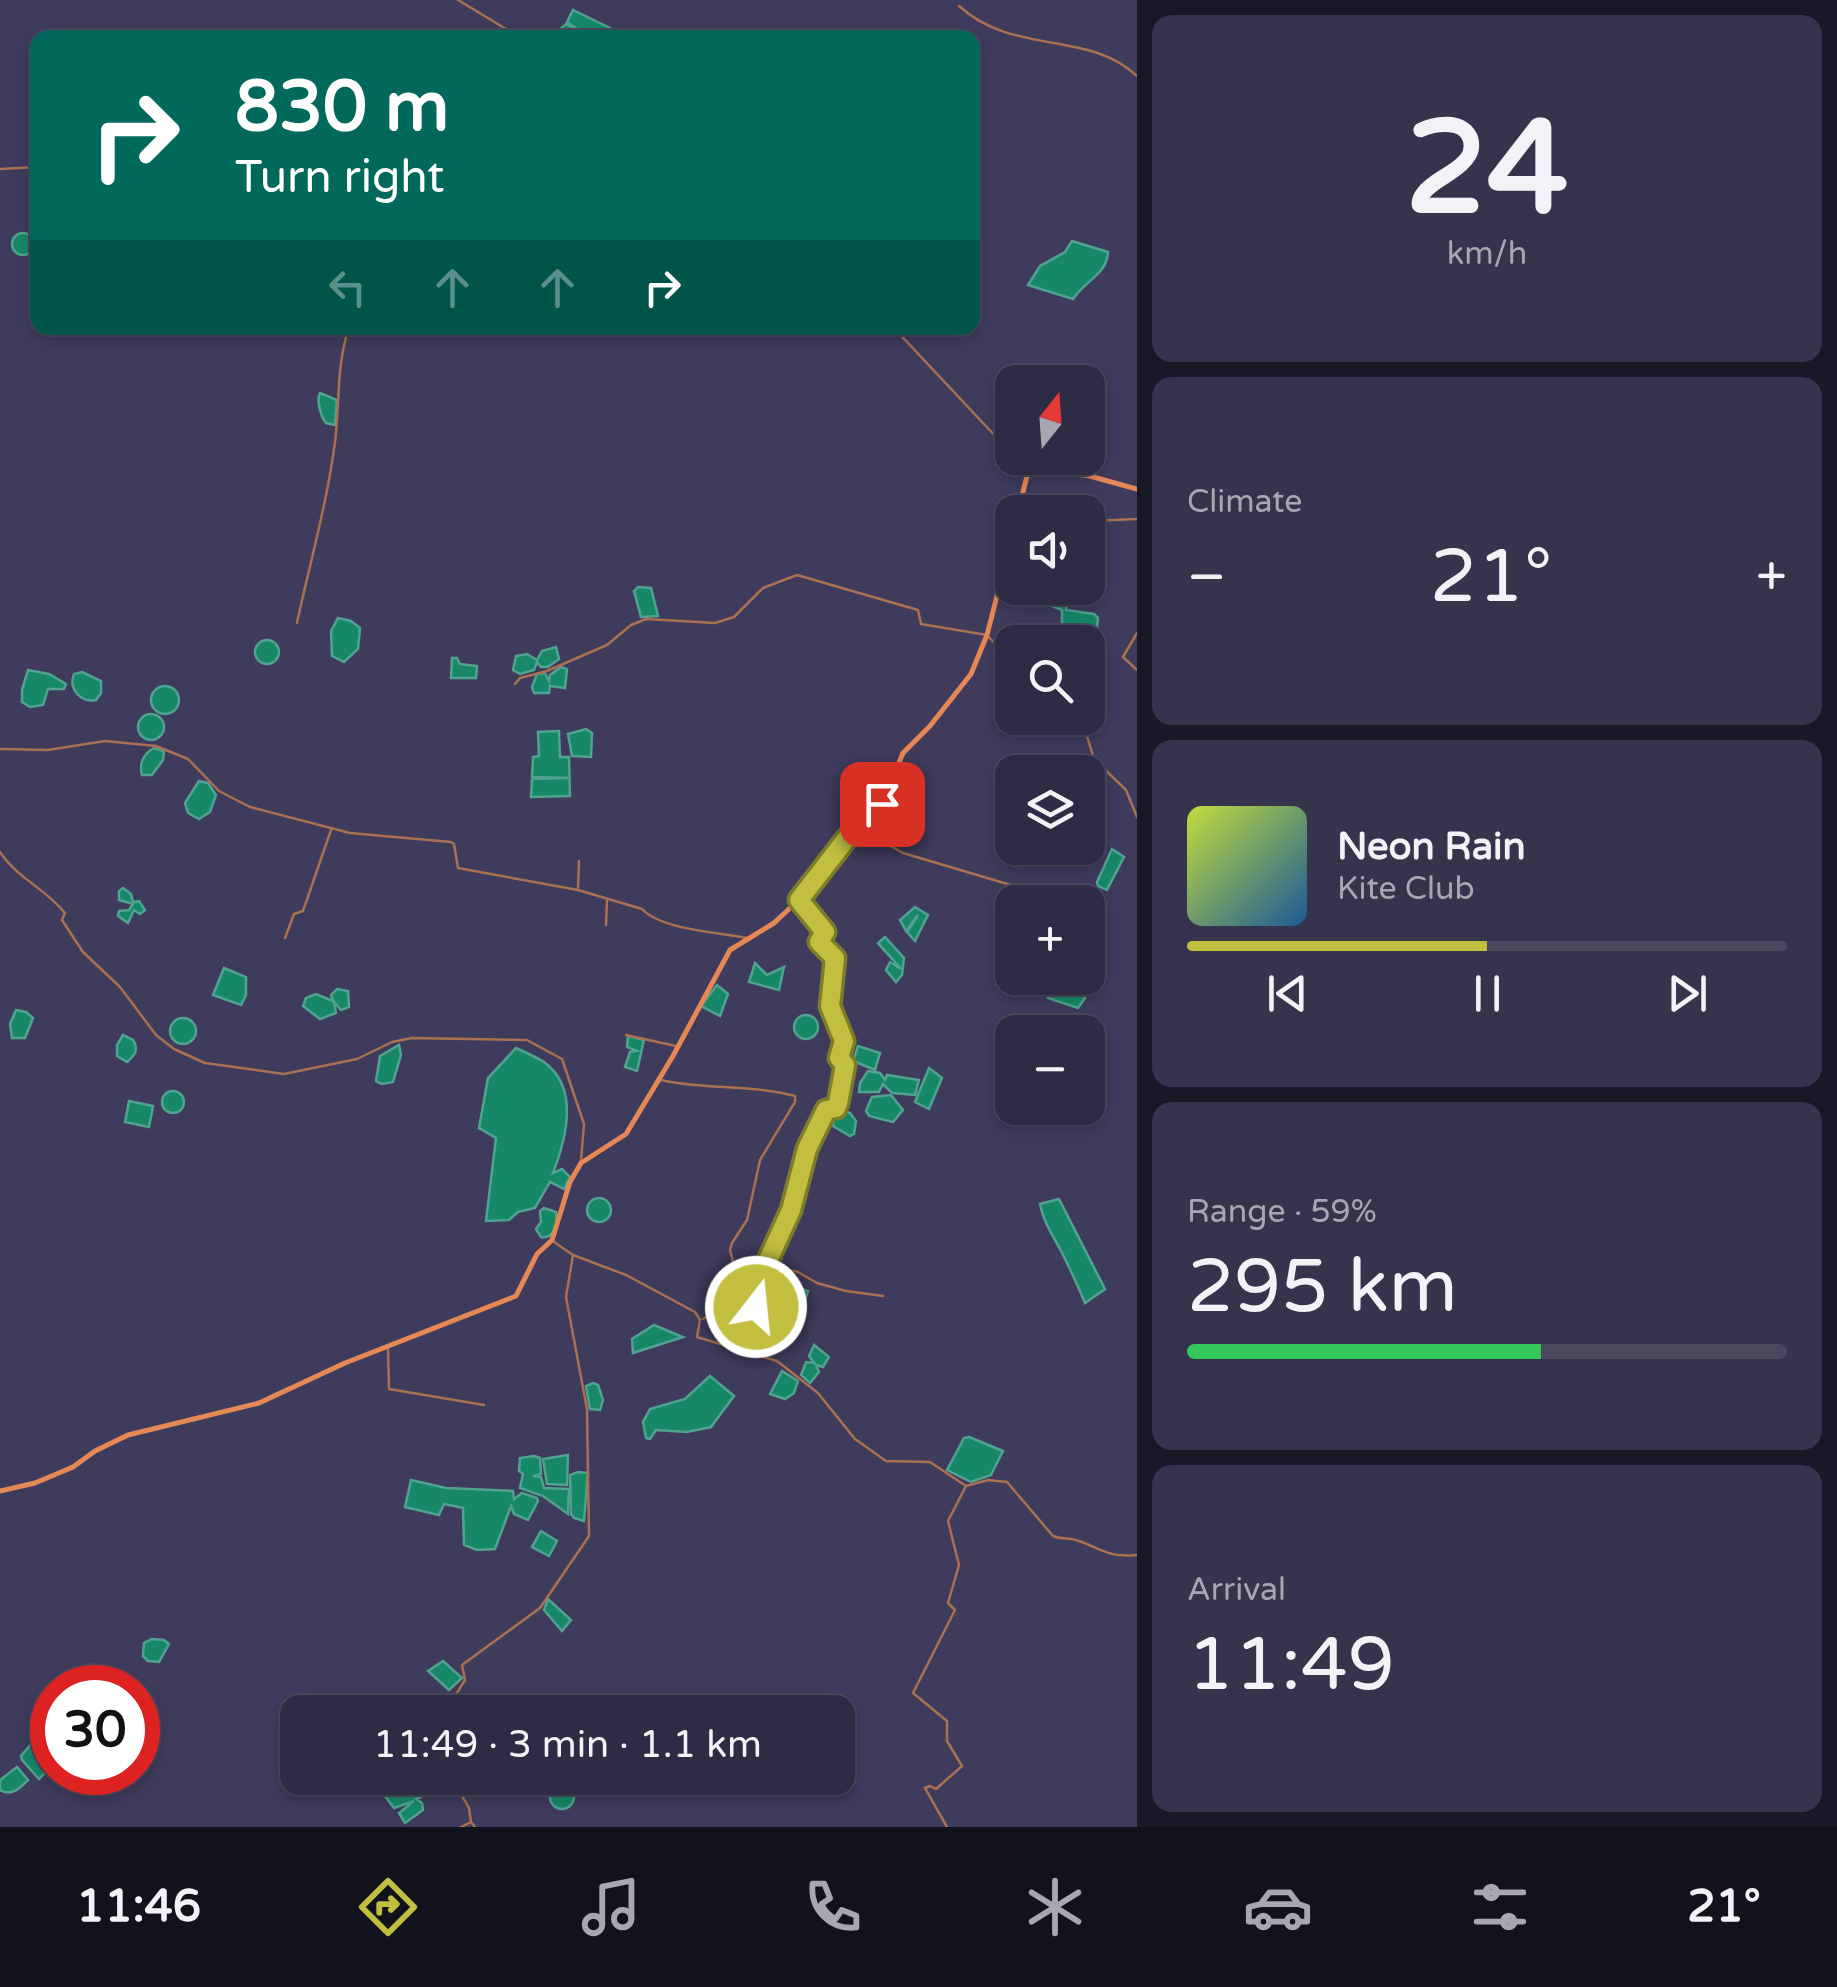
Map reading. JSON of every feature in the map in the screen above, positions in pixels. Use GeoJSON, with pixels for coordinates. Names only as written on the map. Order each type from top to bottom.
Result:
{"type":"FeatureCollection","features":[{"type":"Feature","properties":{"kind":"street"},"geometry":{"type":"LineString","coordinates":[[458,0],[508,30]]}},
{"type":"Feature","properties":{"kind":"street"},"geometry":{"type":"LineString","coordinates":[[960,6],[975,21],[994,30],[1113,58],[1137,76]]}},
{"type":"Feature","properties":{"kind":"street"},"geometry":{"type":"LineString","coordinates":[[0,169],[30,167]]}},
{"type":"Feature","properties":{"kind":"street"},"geometry":{"type":"LineString","coordinates":[[296,623],[326,507],[337,428],[339,363],[347,335]]}},
{"type":"Feature","properties":{"kind":"street"},"geometry":{"type":"LineString","coordinates":[[900,335],[995,434]]}},
{"type":"Feature","properties":{"kind":"street"},"geometry":{"type":"LineString","coordinates":[[1022,495],[1027,476],[1034,472],[1086,476],[1137,489]]}},
{"type":"Feature","properties":{"kind":"street"},"geometry":{"type":"LineString","coordinates":[[1105,520],[1137,518]]}},
{"type":"Feature","properties":{"kind":"street"},"geometry":{"type":"LineString","coordinates":[[515,684],[520,678],[607,645],[631,625],[646,619],[714,622],[734,617],[764,588],[797,574],[918,610],[921,624],[987,635],[995,644]]}},
{"type":"Feature","properties":{"kind":"street"},"geometry":{"type":"LineString","coordinates":[[581,1163],[626,1134],[730,950],[774,923],[799,900],[858,827],[880,808],[903,753],[930,726],[970,674],[995,604]]}},
{"type":"Feature","properties":{"kind":"street"},"geometry":{"type":"LineString","coordinates":[[1137,633],[1123,657],[1137,670]]}},
{"type":"Feature","properties":{"kind":"street"},"geometry":{"type":"LineString","coordinates":[[1086,735],[1094,759],[1126,790],[1137,816]]}},
{"type":"Feature","properties":{"kind":"street"},"geometry":{"type":"LineString","coordinates":[[0,748],[48,750],[105,741],[156,746],[188,759],[219,791],[250,807],[331,829],[451,842],[458,868],[578,890],[682,926],[748,938]]}},
{"type":"Feature","properties":{"kind":"street"},"geometry":{"type":"LineString","coordinates":[[858,827],[903,854],[1010,885]]}},
{"type":"Feature","properties":{"kind":"street"},"geometry":{"type":"LineString","coordinates":[[285,938],[294,914],[303,911],[310,895],[331,829]]}},
{"type":"Feature","properties":{"kind":"street"},"geometry":{"type":"LineString","coordinates":[[0,852],[22,878],[53,898],[66,913],[62,920],[82,952],[120,986],[139,1016],[174,1049],[205,1063],[284,1074],[357,1059],[392,1042],[412,1038],[527,1040],[562,1059],[584,1124],[581,1163],[570,1182],[552,1240],[538,1254],[516,1296],[258,1402],[128,1436],[96,1450],[74,1467],[35,1483],[0,1490]]}},
{"type":"Feature","properties":{"kind":"street"},"geometry":{"type":"LineString","coordinates":[[578,890],[579,861]]}},
{"type":"Feature","properties":{"kind":"street"},"geometry":{"type":"LineString","coordinates":[[606,925],[608,898]]}},
{"type":"Feature","properties":{"kind":"street"},"geometry":{"type":"LineString","coordinates":[[740,1351],[756,1307],[758,1282],[791,1210],[807,1149],[826,1110],[836,1108],[845,1065],[839,1058],[844,1041],[830,1006],[835,958],[819,942],[825,932],[799,900]]}},
{"type":"Feature","properties":{"kind":"street"},"geometry":{"type":"LineString","coordinates":[[626,1035],[678,1047]]}},
{"type":"Feature","properties":{"kind":"street"},"geometry":{"type":"LineString","coordinates":[[659,1080],[694,1086],[767,1089],[795,1096],[760,1160],[747,1220],[732,1243],[730,1250],[738,1279],[734,1294],[718,1311],[700,1320]]}},
{"type":"Feature","properties":{"kind":"street"},"geometry":{"type":"LineString","coordinates":[[552,1240],[573,1256],[650,1287],[695,1312],[700,1320],[697,1336],[777,1361],[818,1392],[854,1440],[886,1461],[930,1462],[966,1486]]}},
{"type":"Feature","properties":{"kind":"street"},"geometry":{"type":"LineString","coordinates":[[456,1695],[465,1680],[462,1665],[540,1608],[588,1536],[587,1409],[566,1296],[573,1256]]}},
{"type":"Feature","properties":{"kind":"street"},"geometry":{"type":"LineString","coordinates":[[767,1264],[781,1272],[796,1271],[846,1292],[884,1296]]}},
{"type":"Feature","properties":{"kind":"street"},"geometry":{"type":"LineString","coordinates":[[388,1348],[389,1389],[484,1405]]}},
{"type":"Feature","properties":{"kind":"street"},"geometry":{"type":"LineString","coordinates":[[947,1827],[926,1788],[936,1789],[962,1766],[947,1741],[947,1720],[912,1694],[955,1610],[948,1603],[958,1556],[948,1521],[966,1486],[988,1480],[1007,1482],[1053,1536],[1076,1540],[1098,1552],[1137,1554]]}},
{"type":"Feature","properties":{"kind":"street"},"geometry":{"type":"LineString","coordinates":[[461,1795],[474,1827]]}},
{"type":"Feature","properties":{"kind":"street"},"geometry":{"type":"LineString","coordinates":[[461,1827],[471,1822]]}},
{"type":"Feature","properties":{"kind":"shaded area"},"geometry":{"type":"Polygon","coordinates":[[[573,10],[613,30],[559,30],[566,24],[577,29],[567,22],[573,10]]]}},
{"type":"Feature","properties":{"kind":"shaded area"},"geometry":{"type":"Polygon","coordinates":[[[27,234],[30,252],[15,252],[15,236],[27,234]]]}},
{"type":"Feature","properties":{"kind":"shaded area"},"geometry":{"type":"Polygon","coordinates":[[[1072,241],[1108,252],[1100,271],[1073,299],[1028,285],[1040,266],[1065,252],[1072,241]]]}},
{"type":"Feature","properties":{"kind":"shaded area"},"geometry":{"type":"Polygon","coordinates":[[[320,393],[337,400],[335,425],[326,423],[322,417],[320,393]]]}},
{"type":"Feature","properties":{"kind":"shaded area"},"geometry":{"type":"Polygon","coordinates":[[[638,587],[651,588],[658,616],[641,617],[634,591],[638,587]]]}},
{"type":"Feature","properties":{"kind":"shaded area"},"geometry":{"type":"Polygon","coordinates":[[[1067,605],[1066,610],[1094,614],[1097,625],[1062,625],[1062,610],[1052,606],[1067,605]]]}},
{"type":"Feature","properties":{"kind":"shaded area"},"geometry":{"type":"Polygon","coordinates":[[[338,618],[360,628],[358,649],[344,662],[332,656],[331,631],[338,618]]]}},
{"type":"Feature","properties":{"kind":"shaded area"},"geometry":{"type":"Polygon","coordinates":[[[267,640],[279,652],[267,664],[255,652],[267,640]]]}},
{"type":"Feature","properties":{"kind":"shaded area"},"geometry":{"type":"Polygon","coordinates":[[[556,647],[559,659],[548,667],[537,662],[534,670],[520,674],[513,670],[516,656],[527,654],[537,660],[542,651],[556,647]]]}},
{"type":"Feature","properties":{"kind":"shaded area"},"geometry":{"type":"Polygon","coordinates":[[[452,658],[460,664],[477,666],[476,678],[451,678],[452,658]]]}},
{"type":"Feature","properties":{"kind":"shaded area"},"geometry":{"type":"Polygon","coordinates":[[[561,667],[567,669],[565,688],[550,686],[549,693],[534,693],[537,674],[545,673],[549,681],[550,675],[561,667]]]}},
{"type":"Feature","properties":{"kind":"shaded area"},"geometry":{"type":"Polygon","coordinates":[[[28,670],[49,674],[66,684],[64,689],[48,689],[43,705],[30,707],[22,702],[28,670]]]}},
{"type":"Feature","properties":{"kind":"shaded area"},"geometry":{"type":"Polygon","coordinates":[[[82,672],[101,681],[101,693],[96,700],[85,699],[74,690],[74,674],[82,672]]]}},
{"type":"Feature","properties":{"kind":"shaded area"},"geometry":{"type":"Polygon","coordinates":[[[165,686],[175,690],[179,700],[175,710],[165,714],[155,710],[151,700],[155,690],[165,686]]]}},
{"type":"Feature","properties":{"kind":"shaded area"},"geometry":{"type":"Polygon","coordinates":[[[151,714],[160,718],[164,727],[160,736],[151,740],[142,736],[138,727],[142,718],[151,714]]]}},
{"type":"Feature","properties":{"kind":"shaded area"},"geometry":{"type":"Polygon","coordinates":[[[586,729],[592,733],[591,757],[572,756],[568,734],[586,729]]]}},
{"type":"Feature","properties":{"kind":"shaded area"},"geometry":{"type":"Polygon","coordinates":[[[559,731],[560,757],[569,757],[570,796],[531,797],[532,779],[568,778],[532,777],[533,757],[539,756],[538,732],[559,731]]]}},
{"type":"Feature","properties":{"kind":"shaded area"},"geometry":{"type":"Polygon","coordinates":[[[154,748],[164,751],[163,760],[152,775],[142,775],[143,760],[154,748]]]}},
{"type":"Feature","properties":{"kind":"shaded area"},"geometry":{"type":"Polygon","coordinates":[[[199,781],[208,783],[216,795],[210,812],[199,819],[188,813],[185,803],[199,781]]]}},
{"type":"Feature","properties":{"kind":"shaded area"},"geometry":{"type":"Polygon","coordinates":[[[1112,849],[1124,857],[1107,890],[1097,882],[1112,849]]]}},
{"type":"Feature","properties":{"kind":"shaded area"},"geometry":{"type":"Polygon","coordinates":[[[123,888],[145,910],[140,914],[134,910],[128,923],[118,916],[119,911],[129,910],[133,904],[119,900],[123,888]]]}},
{"type":"Feature","properties":{"kind":"shaded area"},"geometry":{"type":"Polygon","coordinates":[[[915,907],[928,915],[915,941],[907,932],[918,915],[906,931],[900,920],[915,907]]]}},
{"type":"Feature","properties":{"kind":"shaded area"},"geometry":{"type":"Polygon","coordinates":[[[885,937],[904,958],[902,975],[896,982],[886,970],[890,962],[901,969],[878,943],[885,937]]]}},
{"type":"Feature","properties":{"kind":"shaded area"},"geometry":{"type":"Polygon","coordinates":[[[755,963],[767,975],[784,967],[779,990],[749,982],[755,963]]]}},
{"type":"Feature","properties":{"kind":"shaded area"},"geometry":{"type":"Polygon","coordinates":[[[224,968],[246,977],[246,995],[241,1005],[213,995],[224,968]]]}},
{"type":"Feature","properties":{"kind":"shaded area"},"geometry":{"type":"Polygon","coordinates":[[[717,985],[728,994],[720,1016],[701,1006],[717,985]]]}},
{"type":"Feature","properties":{"kind":"shaded area"},"geometry":{"type":"Polygon","coordinates":[[[337,989],[348,991],[349,1007],[341,1010],[334,1002],[336,1013],[320,1019],[303,1006],[306,998],[316,994],[333,1001],[331,995],[337,989]]]}},
{"type":"Feature","properties":{"kind":"shaded area"},"geometry":{"type":"Polygon","coordinates":[[[1084,995],[1085,998],[1078,1008],[1048,998],[1084,995]]]}},
{"type":"Feature","properties":{"kind":"shaded area"},"geometry":{"type":"Polygon","coordinates":[[[16,1010],[33,1018],[25,1038],[12,1038],[10,1024],[16,1010]]]}},
{"type":"Feature","properties":{"kind":"shaded area"},"geometry":{"type":"Polygon","coordinates":[[[806,1015],[818,1027],[806,1039],[794,1027],[806,1015]]]}},
{"type":"Feature","properties":{"kind":"shaded area"},"geometry":{"type":"Polygon","coordinates":[[[183,1018],[192,1022],[196,1031],[192,1040],[183,1044],[174,1040],[170,1031],[174,1022],[183,1018]]]}},
{"type":"Feature","properties":{"kind":"shaded area"},"geometry":{"type":"Polygon","coordinates":[[[123,1035],[133,1040],[136,1047],[127,1062],[117,1056],[117,1045],[123,1035]]]}},
{"type":"Feature","properties":{"kind":"shaded area"},"geometry":{"type":"Polygon","coordinates":[[[628,1036],[644,1040],[637,1071],[625,1067],[630,1052],[637,1051],[627,1047],[628,1036]]]}},
{"type":"Feature","properties":{"kind":"shaded area"},"geometry":{"type":"Polygon","coordinates":[[[399,1045],[401,1055],[393,1082],[376,1081],[380,1056],[399,1045]]]}},
{"type":"Feature","properties":{"kind":"shaded area"},"geometry":{"type":"Polygon","coordinates":[[[858,1046],[880,1053],[875,1070],[853,1061],[858,1046]]]}},
{"type":"Feature","properties":{"kind":"shaded area"},"geometry":{"type":"Polygon","coordinates":[[[516,1048],[544,1062],[562,1086],[567,1114],[553,1173],[562,1169],[570,1177],[564,1189],[550,1182],[535,1208],[518,1212],[509,1220],[486,1221],[496,1138],[479,1128],[488,1078],[516,1048]]]}},
{"type":"Feature","properties":{"kind":"shaded area"},"geometry":{"type":"Polygon","coordinates":[[[929,1068],[942,1078],[929,1109],[915,1102],[929,1068]]]}},
{"type":"Feature","properties":{"kind":"shaded area"},"geometry":{"type":"Polygon","coordinates":[[[868,1071],[880,1073],[885,1080],[887,1075],[919,1080],[915,1095],[892,1093],[883,1084],[879,1092],[859,1092],[868,1071]]]}},
{"type":"Feature","properties":{"kind":"shaded area"},"geometry":{"type":"Polygon","coordinates":[[[173,1091],[181,1094],[181,1110],[173,1113],[165,1110],[162,1102],[165,1094],[173,1091]]]}},
{"type":"Feature","properties":{"kind":"shaded area"},"geometry":{"type":"Polygon","coordinates":[[[891,1095],[903,1110],[893,1122],[869,1116],[866,1111],[872,1097],[891,1095]]]}},
{"type":"Feature","properties":{"kind":"shaded area"},"geometry":{"type":"Polygon","coordinates":[[[129,1101],[153,1106],[149,1127],[125,1122],[129,1101]]]}},
{"type":"Feature","properties":{"kind":"shaded area"},"geometry":{"type":"Polygon","coordinates":[[[840,1109],[856,1121],[850,1136],[833,1126],[833,1118],[840,1109]]]}},
{"type":"Feature","properties":{"kind":"shaded area"},"geometry":{"type":"Polygon","coordinates":[[[599,1198],[611,1210],[599,1222],[587,1210],[599,1198]]]}},
{"type":"Feature","properties":{"kind":"shaded area"},"geometry":{"type":"Polygon","coordinates":[[[1059,1199],[1105,1289],[1085,1303],[1040,1204],[1059,1199]]]}},
{"type":"Feature","properties":{"kind":"shaded area"},"geometry":{"type":"Polygon","coordinates":[[[544,1208],[556,1212],[556,1221],[552,1233],[541,1237],[536,1229],[544,1208]]]}},
{"type":"Feature","properties":{"kind":"shaded area"},"geometry":{"type":"Polygon","coordinates":[[[785,1283],[808,1291],[803,1307],[780,1298],[785,1283]]]}},
{"type":"Feature","properties":{"kind":"shaded area"},"geometry":{"type":"Polygon","coordinates":[[[771,1309],[778,1311],[783,1334],[767,1336],[761,1325],[771,1309]]]}},
{"type":"Feature","properties":{"kind":"shaded area"},"geometry":{"type":"Polygon","coordinates":[[[654,1325],[683,1337],[633,1353],[632,1339],[654,1325]]]}},
{"type":"Feature","properties":{"kind":"shaded area"},"geometry":{"type":"Polygon","coordinates":[[[814,1345],[829,1357],[823,1367],[816,1365],[819,1372],[810,1383],[801,1375],[806,1362],[814,1363],[809,1356],[814,1345]]]}},
{"type":"Feature","properties":{"kind":"shaded area"},"geometry":{"type":"Polygon","coordinates":[[[782,1371],[798,1381],[794,1393],[785,1399],[770,1394],[782,1371]]]}},
{"type":"Feature","properties":{"kind":"shaded area"},"geometry":{"type":"Polygon","coordinates":[[[710,1376],[734,1396],[711,1427],[687,1432],[656,1430],[650,1439],[646,1438],[643,1422],[650,1409],[685,1399],[710,1376]]]}},
{"type":"Feature","properties":{"kind":"shaded area"},"geometry":{"type":"Polygon","coordinates":[[[598,1385],[603,1400],[600,1410],[590,1409],[586,1386],[598,1385]]]}},
{"type":"Feature","properties":{"kind":"shaded area"},"geometry":{"type":"Polygon","coordinates":[[[964,1438],[1003,1451],[991,1475],[971,1482],[947,1470],[964,1438]]]}},
{"type":"Feature","properties":{"kind":"shaded area"},"geometry":{"type":"Polygon","coordinates":[[[568,1455],[567,1485],[547,1484],[543,1459],[568,1455]]]}},
{"type":"Feature","properties":{"kind":"shaded area"},"geometry":{"type":"Polygon","coordinates":[[[520,1458],[540,1458],[541,1474],[533,1476],[541,1477],[544,1488],[569,1489],[568,1514],[543,1496],[520,1488],[520,1458]]]}},
{"type":"Feature","properties":{"kind":"shaded area"},"geometry":{"type":"Polygon","coordinates":[[[588,1473],[584,1521],[571,1514],[570,1475],[588,1473]]]}},
{"type":"Feature","properties":{"kind":"shaded area"},"geometry":{"type":"Polygon","coordinates":[[[411,1480],[446,1488],[513,1491],[514,1499],[522,1493],[538,1501],[528,1520],[514,1514],[511,1506],[495,1549],[477,1550],[464,1545],[463,1508],[444,1504],[439,1515],[405,1507],[411,1480]]]}},
{"type":"Feature","properties":{"kind":"shaded area"},"geometry":{"type":"Polygon","coordinates":[[[541,1531],[557,1541],[549,1556],[532,1547],[541,1531]]]}},
{"type":"Feature","properties":{"kind":"shaded area"},"geometry":{"type":"Polygon","coordinates":[[[548,1599],[571,1620],[562,1631],[544,1610],[548,1599]]]}},
{"type":"Feature","properties":{"kind":"shaded area"},"geometry":{"type":"Polygon","coordinates":[[[152,1639],[169,1644],[159,1662],[143,1656],[144,1643],[152,1639]]]}},
{"type":"Feature","properties":{"kind":"shaded area"},"geometry":{"type":"Polygon","coordinates":[[[443,1661],[462,1678],[449,1690],[428,1671],[443,1661]]]}},
{"type":"Feature","properties":{"kind":"shaded area"},"geometry":{"type":"Polygon","coordinates":[[[30,1745],[30,1769],[22,1760],[30,1745]]]}},
{"type":"Feature","properties":{"kind":"shaded area"},"geometry":{"type":"Polygon","coordinates":[[[17,1767],[28,1780],[12,1792],[0,1790],[0,1780],[17,1767]]]}},
{"type":"Feature","properties":{"kind":"shaded area"},"geometry":{"type":"Polygon","coordinates":[[[424,1795],[416,1799],[423,1810],[405,1823],[399,1813],[414,1801],[394,1808],[385,1796],[424,1795]]]}},
{"type":"Feature","properties":{"kind":"shaded area"},"geometry":{"type":"Polygon","coordinates":[[[550,1795],[574,1795],[570,1805],[562,1809],[550,1797],[550,1795]]]}},
{"type":"Feature","properties":{"kind":"route"},"geometry":{"type":"LineString","coordinates":[[756,1307],[758,1282],[791,1210],[807,1149],[826,1110],[836,1108],[845,1065],[839,1058],[844,1041],[830,1006],[835,958],[819,942],[825,932],[799,900],[847,838],[882,804]]}}]}
